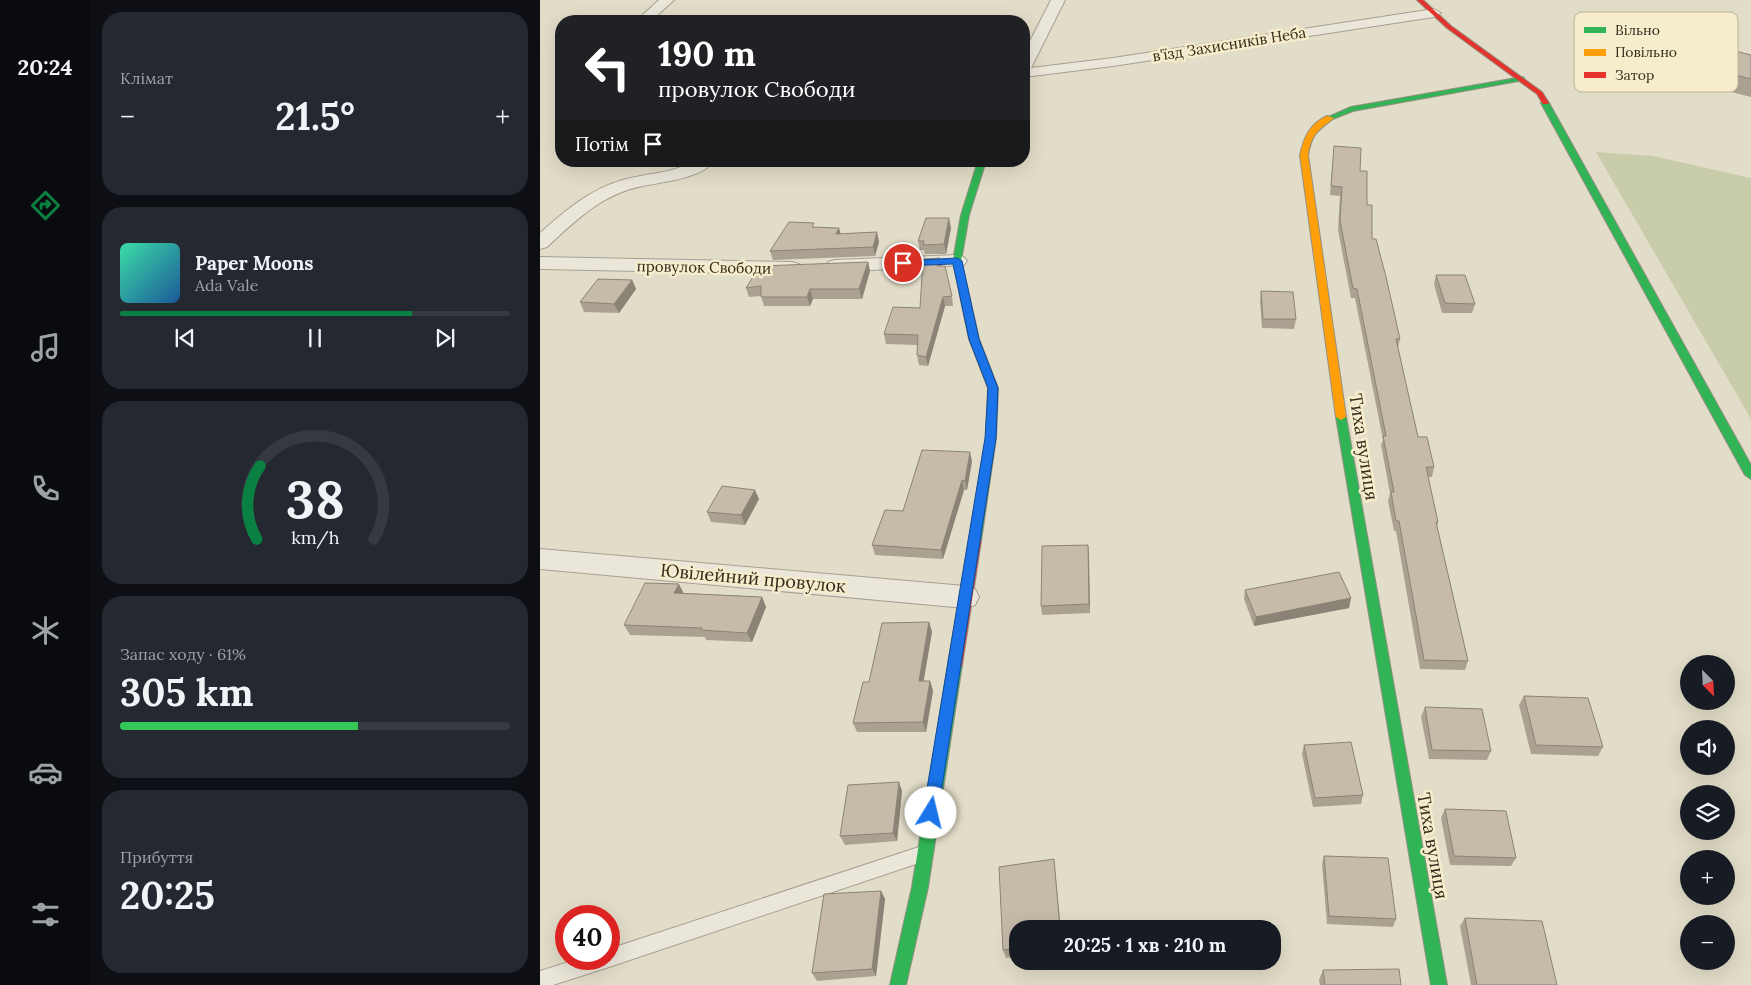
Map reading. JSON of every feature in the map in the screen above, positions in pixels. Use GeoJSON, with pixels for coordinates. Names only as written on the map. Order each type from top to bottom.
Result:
{"type":"FeatureCollection","features":[{"type":"Feature","properties":{"kind":"street"},"geometry":{"type":"LineString","coordinates":[[650,15],[667,0]]}},
{"type":"Feature","properties":{"kind":"street"},"geometry":{"type":"LineString","coordinates":[[1030,55],[1058,0]]}},
{"type":"Feature","properties":{"kind":"street"},"geometry":{"type":"LineString","coordinates":[[1420,0],[1449,26],[1540,92],[1751,475]]}},
{"type":"Feature","properties":{"kind":"street","name":"в'їзд Захисників Неба"},"geometry":{"type":"LineString","coordinates":[[1030,72],[1434,13]]}},
{"type":"Feature","properties":{"kind":"street","name":"Тиха вулиця"},"geometry":{"type":"LineString","coordinates":[[1439,985],[1345,444],[1304,155],[1307,136],[1322,121],[1351,109],[1522,79]]}},
{"type":"Feature","properties":{"kind":"street"},"geometry":{"type":"LineString","coordinates":[[540,243],[585,204],[618,187],[682,172],[693,167]]}},
{"type":"Feature","properties":{"kind":"street"},"geometry":{"type":"LineString","coordinates":[[898,985],[920,887],[991,438],[993,388],[974,339],[957,261],[965,215],[980,167]]}},
{"type":"Feature","properties":{"kind":"street","name":"провулок Свободи"},"geometry":{"type":"LineString","coordinates":[[540,263],[776,268],[957,261]]}},
{"type":"Feature","properties":{"kind":"street","name":"Ювілейний провулок"},"geometry":{"type":"LineString","coordinates":[[540,559],[965,597]]}},
{"type":"Feature","properties":{"kind":"lane"},"geometry":{"type":"LineString","coordinates":[[620,954],[925,853]]}},
{"type":"Feature","properties":{"kind":"lane"},"geometry":{"type":"LineString","coordinates":[[540,980],[570,970]]}},
{"type":"Feature","properties":{"kind":"green space"},"geometry":{"type":"Polygon","coordinates":[[[1596,152],[1653,156],[1751,178],[1751,419],[1596,152]]]}},
{"type":"Feature","properties":{"kind":"building"},"geometry":{"type":"Polygon","coordinates":[[[1738,52],[1751,55],[1751,79],[1738,76],[1738,52]]]}},
{"type":"Feature","properties":{"kind":"building"},"geometry":{"type":"Polygon","coordinates":[[[1334,146],[1361,148],[1360,171],[1367,171],[1367,205],[1372,205],[1372,239],[1376,239],[1386,277],[1400,339],[1396,339],[1418,437],[1427,437],[1434,467],[1426,467],[1438,522],[1436,522],[1468,661],[1424,660],[1399,521],[1396,521],[1391,492],[1394,492],[1383,436],[1386,436],[1357,289],[1353,288],[1340,221],[1342,187],[1331,186],[1334,146]]]}},
{"type":"Feature","properties":{"kind":"building"},"geometry":{"type":"Polygon","coordinates":[[[926,218],[949,218],[944,244],[923,245],[924,241],[918,241],[926,218]]]}},
{"type":"Feature","properties":{"kind":"building"},"geometry":{"type":"Polygon","coordinates":[[[789,222],[814,223],[812,227],[839,228],[836,234],[877,232],[873,247],[770,251],[789,222]]]}},
{"type":"Feature","properties":{"kind":"building"},"geometry":{"type":"Polygon","coordinates":[[[940,258],[937,266],[945,266],[952,296],[943,297],[926,357],[917,355],[918,335],[884,334],[893,307],[920,308],[923,259],[940,258]]]}},
{"type":"Feature","properties":{"kind":"building"},"geometry":{"type":"Polygon","coordinates":[[[868,262],[859,289],[810,289],[807,297],[761,297],[761,286],[746,288],[760,266],[868,262]]]}},
{"type":"Feature","properties":{"kind":"building"},"geometry":{"type":"Polygon","coordinates":[[[1436,275],[1465,275],[1475,304],[1445,303],[1436,275]]]}},
{"type":"Feature","properties":{"kind":"building"},"geometry":{"type":"Polygon","coordinates":[[[598,279],[632,280],[614,304],[580,302],[598,279]]]}},
{"type":"Feature","properties":{"kind":"building"},"geometry":{"type":"Polygon","coordinates":[[[1261,291],[1293,292],[1296,319],[1263,319],[1261,291]]]}},
{"type":"Feature","properties":{"kind":"building"},"geometry":{"type":"Polygon","coordinates":[[[922,450],[970,452],[965,481],[962,480],[941,550],[872,545],[885,510],[903,511],[922,450]]]}},
{"type":"Feature","properties":{"kind":"building"},"geometry":{"type":"Polygon","coordinates":[[[722,486],[755,490],[741,515],[707,512],[722,486]]]}},
{"type":"Feature","properties":{"kind":"building"},"geometry":{"type":"Polygon","coordinates":[[[1088,545],[1089,604],[1041,606],[1042,546],[1088,545]]]}},
{"type":"Feature","properties":{"kind":"building"},"geometry":{"type":"Polygon","coordinates":[[[1339,572],[1351,598],[1256,617],[1245,590],[1339,572]]]}},
{"type":"Feature","properties":{"kind":"building"},"geometry":{"type":"Polygon","coordinates":[[[645,583],[679,584],[674,593],[762,597],[747,633],[701,630],[702,628],[624,625],[645,583]]]}},
{"type":"Feature","properties":{"kind":"building"},"geometry":{"type":"Polygon","coordinates":[[[929,622],[919,681],[930,681],[923,722],[853,723],[863,682],[869,682],[882,623],[929,622]]]}},
{"type":"Feature","properties":{"kind":"building"},"geometry":{"type":"Polygon","coordinates":[[[1524,696],[1588,698],[1603,747],[1536,745],[1524,696]]]}},
{"type":"Feature","properties":{"kind":"building"},"geometry":{"type":"Polygon","coordinates":[[[1425,707],[1482,709],[1491,751],[1432,750],[1425,707]]]}},
{"type":"Feature","properties":{"kind":"building"},"geometry":{"type":"Polygon","coordinates":[[[1351,742],[1363,795],[1315,798],[1304,745],[1351,742]]]}},
{"type":"Feature","properties":{"kind":"building"},"geometry":{"type":"Polygon","coordinates":[[[899,782],[893,833],[840,836],[848,785],[899,782]]]}},
{"type":"Feature","properties":{"kind":"building"},"geometry":{"type":"Polygon","coordinates":[[[1445,809],[1506,811],[1516,858],[1454,856],[1445,809]]]}},
{"type":"Feature","properties":{"kind":"building"},"geometry":{"type":"Polygon","coordinates":[[[1324,856],[1388,858],[1396,919],[1329,916],[1324,856]]]}},
{"type":"Feature","properties":{"kind":"building"},"geometry":{"type":"Polygon","coordinates":[[[1054,859],[1059,920],[1009,920],[1009,949],[1003,950],[999,867],[1054,859]]]}},
{"type":"Feature","properties":{"kind":"building"},"geometry":{"type":"Polygon","coordinates":[[[881,891],[872,969],[812,973],[824,894],[881,891]]]}},
{"type":"Feature","properties":{"kind":"building"},"geometry":{"type":"Polygon","coordinates":[[[1465,918],[1542,921],[1557,985],[1477,985],[1465,918]]]}},
{"type":"Feature","properties":{"kind":"building"},"geometry":{"type":"Polygon","coordinates":[[[1399,969],[1401,985],[1325,985],[1323,970],[1399,969]]]}},
{"type":"Feature","properties":{"kind":"traffic: fast"},"geometry":{"type":"LineString","coordinates":[[1330,118],[1351,109],[1522,79]]}},
{"type":"Feature","properties":{"kind":"traffic: fast"},"geometry":{"type":"LineString","coordinates":[[1545,103],[1751,475]]}},
{"type":"Feature","properties":{"kind":"traffic: fast"},"geometry":{"type":"LineString","coordinates":[[975,541],[991,438],[993,388],[974,339],[957,261],[965,215],[980,167]]}},
{"type":"Feature","properties":{"kind":"traffic: fast"},"geometry":{"type":"LineString","coordinates":[[1341,417],[1439,985]]}},
{"type":"Feature","properties":{"kind":"traffic: fast"},"geometry":{"type":"LineString","coordinates":[[898,985],[920,887],[955,665]]}},
{"type":"Feature","properties":{"kind":"traffic: slow"},"geometry":{"type":"LineString","coordinates":[[1330,118],[1319,124],[1311,132],[1304,155],[1341,417]]}},
{"type":"Feature","properties":{"kind":"traffic: jam"},"geometry":{"type":"LineString","coordinates":[[1420,0],[1449,27],[1540,93],[1545,103]]}},
{"type":"Feature","properties":{"kind":"traffic: jam"},"geometry":{"type":"LineString","coordinates":[[955,665],[975,541]]}},
{"type":"Feature","properties":{"kind":"route"},"geometry":{"type":"LineString","coordinates":[[903,263],[957,261],[974,339],[993,388],[991,438],[931,813]]}}]}
